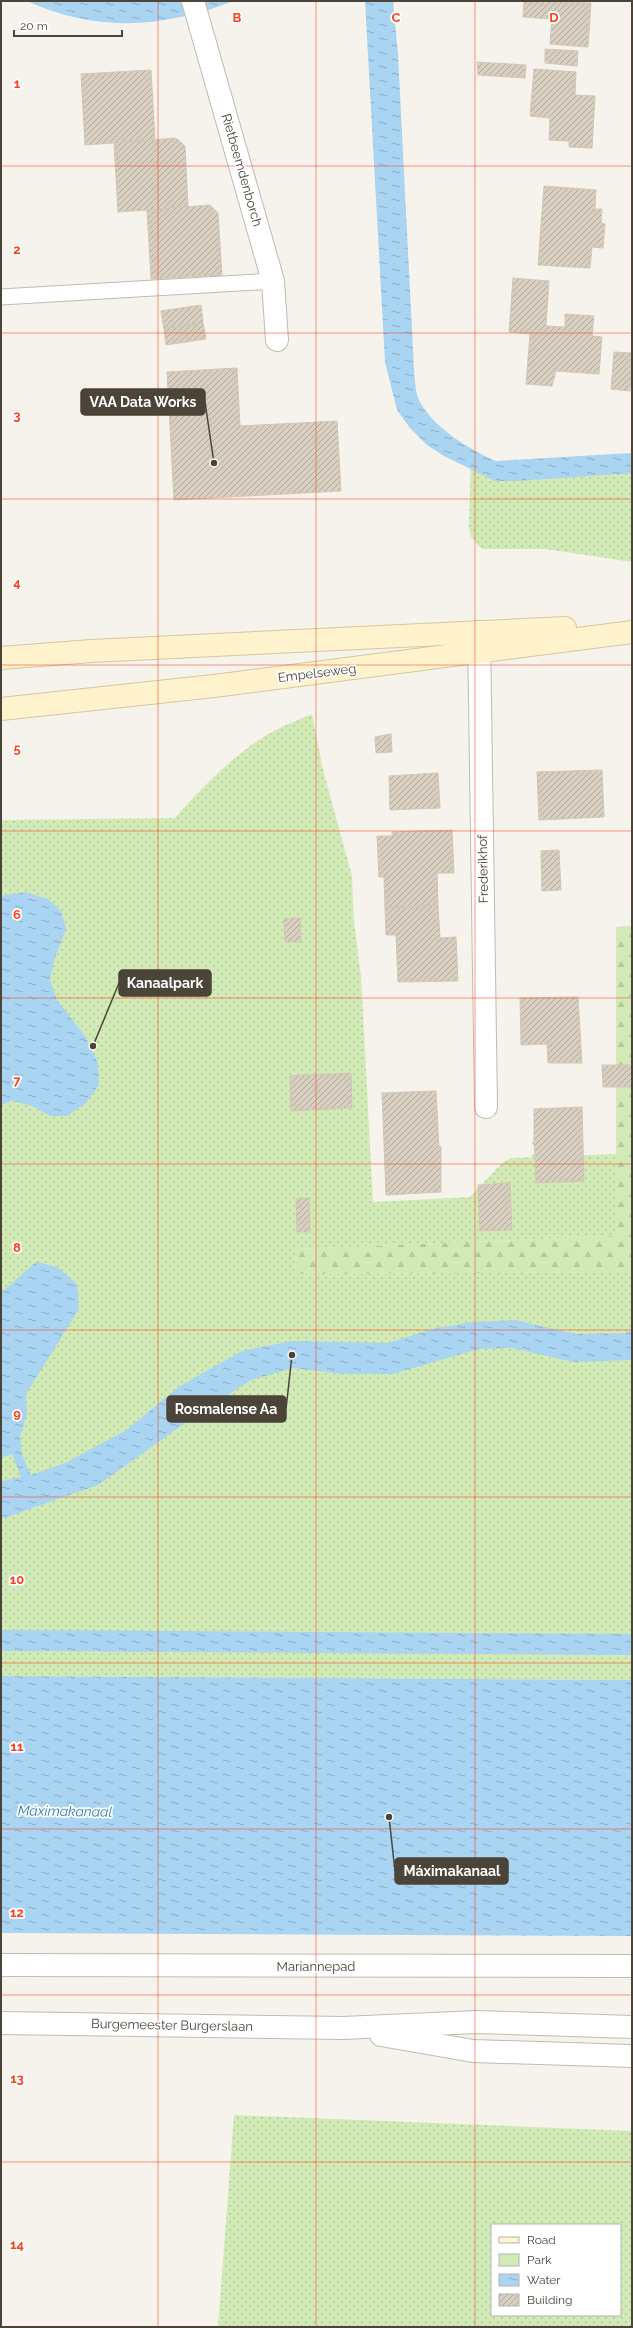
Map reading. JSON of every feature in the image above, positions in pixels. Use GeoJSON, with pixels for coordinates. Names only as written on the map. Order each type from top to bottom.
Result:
{"type":"FeatureCollection","features":[{"type":"Feature","properties":{"kind":"street","name":"Rietbeemdenborch"},"geometry":{"type":"LineString","coordinates":[[193,1],[273,281],[277,340]]}},
{"type":"Feature","properties":{"kind":"street","name":"Empelseweg"},"geometry":{"type":"LineString","coordinates":[[1,709],[214,686],[479,641],[632,625]]}},
{"type":"Feature","properties":{"kind":"street","name":"Empelseweg"},"geometry":{"type":"LineString","coordinates":[[3,658],[91,651],[479,641],[632,632]]}},
{"type":"Feature","properties":{"kind":"street","name":"Frederikhof"},"geometry":{"type":"LineString","coordinates":[[479,641],[486,1107]]}},
{"type":"Feature","properties":{"kind":"street","name":"Mariannepad"},"geometry":{"type":"LineString","coordinates":[[1,1965],[632,1966]]}},
{"type":"Feature","properties":{"kind":"street"},"geometry":{"type":"LineString","coordinates":[[343,2028],[476,2022],[632,2027]]}},
{"type":"Feature","properties":{"kind":"street","name":"Burgemeester Burgerslaan"},"geometry":{"type":"LineString","coordinates":[[1,2023],[343,2028]]}},
{"type":"Feature","properties":{"kind":"street"},"geometry":{"type":"LineString","coordinates":[[343,2028],[473,2052],[632,2056]]}},
{"type":"Feature","properties":{"kind":"lane"},"geometry":{"type":"LineString","coordinates":[[1,297],[273,281]]}},
{"type":"Feature","properties":{"kind":"green space"},"geometry":{"type":"Polygon","coordinates":[[[471,456],[477,465],[632,462],[632,562],[545,549],[482,549],[471,537],[469,527],[471,456]]]}},
{"type":"Feature","properties":{"kind":"green space"},"geometry":{"type":"Polygon","coordinates":[[[312,714],[323,770],[352,876],[354,922],[361,976],[373,1202],[470,1197],[502,1163],[511,1158],[616,1154],[616,1236],[295,1249],[296,1274],[632,1272],[632,1680],[1,1676],[1,820],[175,818],[210,781],[250,746],[278,729],[312,714]]]}},
{"type":"Feature","properties":{"kind":"green space"},"geometry":{"type":"Polygon","coordinates":[[[632,926],[632,1272],[296,1274],[295,1249],[616,1236],[616,927],[632,926]]]}},
{"type":"Feature","properties":{"kind":"green space"},"geometry":{"type":"Polygon","coordinates":[[[234,2115],[632,2131],[632,2327],[218,2327],[234,2115]]]}},
{"type":"Feature","properties":{"kind":"water"},"geometry":{"type":"Polygon","coordinates":[[[27,1],[234,1],[182,17],[130,23],[105,22],[79,18],[53,11],[27,1]]]}},
{"type":"Feature","properties":{"kind":"water"},"geometry":{"type":"Polygon","coordinates":[[[365,1],[393,1],[398,54],[414,369],[416,390],[420,402],[434,421],[454,437],[475,451],[496,461],[632,453],[632,473],[518,481],[495,481],[444,456],[427,445],[410,428],[397,410],[385,362],[365,1]]]}},
{"type":"Feature","properties":{"kind":"water"},"geometry":{"type":"Polygon","coordinates":[[[24,892],[48,899],[61,911],[66,929],[54,960],[50,980],[57,1000],[85,1036],[98,1063],[99,1085],[86,1103],[67,1116],[51,1116],[30,1105],[12,1101],[1,1105],[1,896],[24,892]]]}},
{"type":"Feature","properties":{"kind":"water"},"geometry":{"type":"Polygon","coordinates":[[[36,1262],[57,1267],[77,1284],[79,1309],[26,1394],[27,1414],[20,1437],[22,1455],[31,1475],[65,1463],[125,1431],[180,1386],[242,1351],[291,1341],[388,1343],[436,1328],[474,1322],[515,1320],[576,1334],[626,1333],[632,1329],[632,1360],[573,1362],[512,1348],[478,1349],[393,1374],[343,1374],[293,1368],[251,1380],[195,1416],[98,1485],[1,1519],[1,1481],[21,1477],[12,1454],[1,1458],[1,1293],[36,1262]]]}},
{"type":"Feature","properties":{"kind":"water"},"geometry":{"type":"Polygon","coordinates":[[[1,1630],[632,1634],[632,1655],[1,1651],[1,1630]]]}},
{"type":"Feature","properties":{"kind":"water"},"geometry":{"type":"Polygon","coordinates":[[[1,1676],[632,1680],[632,1936],[1,1933],[1,1676]]]}},
{"type":"Feature","properties":{"kind":"building"},"geometry":{"type":"Polygon","coordinates":[[[524,1],[591,3],[588,47],[550,44],[552,19],[523,17],[524,1]]]}},
{"type":"Feature","properties":{"kind":"building"},"geometry":{"type":"Polygon","coordinates":[[[545,49],[578,51],[577,66],[545,63],[545,49]]]}},
{"type":"Feature","properties":{"kind":"building"},"geometry":{"type":"Polygon","coordinates":[[[477,62],[526,65],[525,78],[478,75],[477,62]]]}},
{"type":"Feature","properties":{"kind":"building"},"geometry":{"type":"Polygon","coordinates":[[[534,69],[576,72],[575,95],[595,96],[592,148],[569,147],[569,141],[549,140],[550,118],[530,116],[534,69]]]}},
{"type":"Feature","properties":{"kind":"building"},"geometry":{"type":"Polygon","coordinates":[[[151,70],[155,140],[85,145],[81,74],[151,70]]]}},
{"type":"Feature","properties":{"kind":"building"},"geometry":{"type":"Polygon","coordinates":[[[176,138],[185,146],[188,207],[118,212],[114,143],[176,138]]]}},
{"type":"Feature","properties":{"kind":"building"},"geometry":{"type":"Polygon","coordinates":[[[544,186],[596,190],[595,209],[602,209],[601,223],[605,224],[603,248],[592,247],[590,268],[538,265],[544,186]]]}},
{"type":"Feature","properties":{"kind":"building"},"geometry":{"type":"Polygon","coordinates":[[[210,205],[218,213],[222,275],[151,279],[147,210],[210,205]]]}},
{"type":"Feature","properties":{"kind":"building"},"geometry":{"type":"Polygon","coordinates":[[[513,278],[549,281],[546,326],[565,327],[565,314],[594,316],[592,336],[602,337],[599,374],[556,371],[552,386],[526,384],[530,334],[509,332],[513,278]]]}},
{"type":"Feature","properties":{"kind":"building"},"geometry":{"type":"Polygon","coordinates":[[[201,305],[203,323],[164,329],[161,311],[201,305]]]}},
{"type":"Feature","properties":{"kind":"building"},"geometry":{"type":"Polygon","coordinates":[[[203,323],[206,339],[166,345],[164,329],[203,323]]]}},
{"type":"Feature","properties":{"kind":"building"},"geometry":{"type":"Polygon","coordinates":[[[614,352],[632,353],[630,391],[611,389],[614,352]]]}},
{"type":"Feature","properties":{"kind":"building"},"geometry":{"type":"Polygon","coordinates":[[[237,368],[240,426],[337,421],[341,491],[174,500],[167,372],[237,368]]]}},
{"type":"Feature","properties":{"kind":"building"},"geometry":{"type":"Polygon","coordinates":[[[391,734],[392,752],[376,753],[375,737],[391,734]]]}},
{"type":"Feature","properties":{"kind":"building"},"geometry":{"type":"Polygon","coordinates":[[[602,770],[604,817],[539,820],[537,772],[602,770]]]}},
{"type":"Feature","properties":{"kind":"building"},"geometry":{"type":"Polygon","coordinates":[[[438,773],[440,808],[390,810],[389,776],[438,773]]]}},
{"type":"Feature","properties":{"kind":"building"},"geometry":{"type":"Polygon","coordinates":[[[452,830],[454,873],[437,873],[438,905],[385,908],[384,877],[379,877],[377,836],[392,836],[392,832],[452,830]]]}},
{"type":"Feature","properties":{"kind":"building"},"geometry":{"type":"Polygon","coordinates":[[[559,850],[561,890],[542,891],[541,851],[559,850]]]}},
{"type":"Feature","properties":{"kind":"building"},"geometry":{"type":"Polygon","coordinates":[[[438,905],[440,938],[456,937],[458,981],[398,982],[396,935],[386,935],[385,908],[438,905]]]}},
{"type":"Feature","properties":{"kind":"building"},"geometry":{"type":"Polygon","coordinates":[[[300,918],[301,942],[285,942],[284,919],[300,918]]]}},
{"type":"Feature","properties":{"kind":"building"},"geometry":{"type":"Polygon","coordinates":[[[578,997],[582,1063],[548,1063],[547,1044],[521,1045],[520,998],[578,997]]]}},
{"type":"Feature","properties":{"kind":"building"},"geometry":{"type":"Polygon","coordinates":[[[602,1065],[632,1065],[632,1087],[603,1087],[602,1065]]]}},
{"type":"Feature","properties":{"kind":"building"},"geometry":{"type":"Polygon","coordinates":[[[351,1073],[352,1108],[291,1111],[290,1076],[351,1073]]]}},
{"type":"Feature","properties":{"kind":"building"},"geometry":{"type":"Polygon","coordinates":[[[436,1091],[439,1147],[441,1146],[441,1192],[386,1195],[382,1093],[436,1091]]]}},
{"type":"Feature","properties":{"kind":"building"},"geometry":{"type":"Polygon","coordinates":[[[582,1107],[584,1181],[536,1183],[535,1156],[532,1156],[535,1154],[534,1144],[532,1143],[534,1142],[534,1109],[582,1107]]]}},
{"type":"Feature","properties":{"kind":"building"},"geometry":{"type":"Polygon","coordinates":[[[510,1183],[512,1230],[480,1231],[478,1185],[510,1183]]]}},
{"type":"Feature","properties":{"kind":"building"},"geometry":{"type":"Polygon","coordinates":[[[309,1198],[310,1232],[297,1232],[296,1199],[309,1198]]]}},
{"type":"Feature","properties":{"kind":"place","name":"VAA Data Works"},"geometry":{"type":"Point","coordinates":[214,463]}},
{"type":"Feature","properties":{"kind":"place","name":"Kanaalpark"},"geometry":{"type":"Point","coordinates":[93,1046]}},
{"type":"Feature","properties":{"kind":"place","name":"Rosmalense Aa"},"geometry":{"type":"Point","coordinates":[292,1355]}},
{"type":"Feature","properties":{"kind":"place","name":"Máximakanaal"},"geometry":{"type":"Point","coordinates":[389,1817]}}]}
